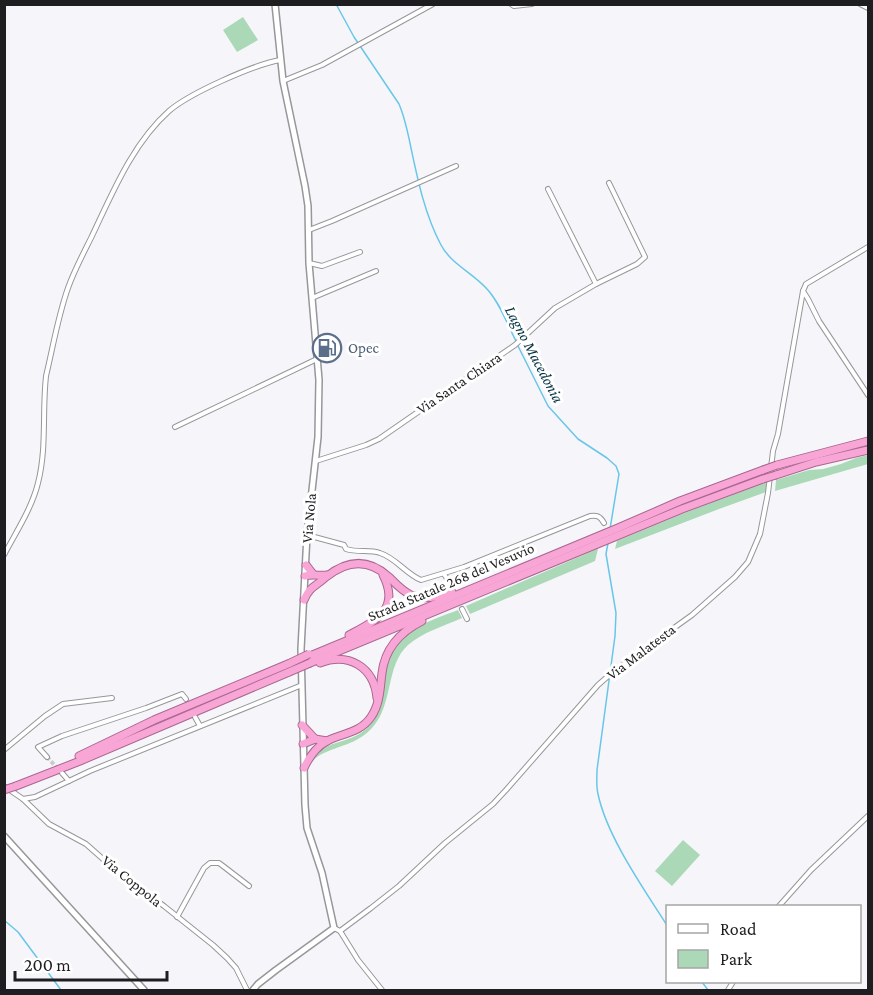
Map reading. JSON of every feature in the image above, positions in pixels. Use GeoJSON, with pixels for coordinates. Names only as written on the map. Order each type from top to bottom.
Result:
{"type":"FeatureCollection","features":[{"type":"Feature","properties":{"kind":"highway","name":"Strada Statale 268 del Vesuvio"},"geometry":{"type":"LineString","coordinates":[[618,532],[680,501],[763,470],[868,441]]}},
{"type":"Feature","properties":{"kind":"highway","name":"Strada Statale 268 del Vesuvio"},"geometry":{"type":"LineString","coordinates":[[53,770],[255,686],[516,570],[762,479],[816,462],[868,450]]}},
{"type":"Feature","properties":{"kind":"highway","name":"Strada Statale 268 del Vesuvio"},"geometry":{"type":"LineString","coordinates":[[310,660],[464,599],[597,540]]}},
{"type":"Feature","properties":{"kind":"highway"},"geometry":{"type":"LineString","coordinates":[[307,576],[329,574],[356,563],[368,564],[403,590],[422,598],[447,594],[516,570]]}},
{"type":"Feature","properties":{"kind":"highway"},"geometry":{"type":"LineString","coordinates":[[306,565],[307,576],[317,584]]}},
{"type":"Feature","properties":{"kind":"highway"},"geometry":{"type":"LineString","coordinates":[[310,660],[375,621],[382,614],[387,607],[390,595],[380,571]]}},
{"type":"Feature","properties":{"kind":"highway"},"geometry":{"type":"LineString","coordinates":[[304,600],[308,591],[329,574]]}},
{"type":"Feature","properties":{"kind":"highway"},"geometry":{"type":"LineString","coordinates":[[304,768],[316,748],[327,741],[356,730],[371,717],[380,697],[384,661],[397,638],[406,630],[464,599]]}},
{"type":"Feature","properties":{"kind":"highway"},"geometry":{"type":"LineString","coordinates":[[310,660],[336,659],[358,664],[374,684],[377,701]]}},
{"type":"Feature","properties":{"kind":"highway","name":"Strada Statale 268 del Vesuvio"},"geometry":{"type":"LineString","coordinates":[[4,788],[16,786],[53,770],[154,720],[289,671]]}},
{"type":"Feature","properties":{"kind":"highway"},"geometry":{"type":"LineString","coordinates":[[302,725],[315,739]]}},
{"type":"Feature","properties":{"kind":"highway"},"geometry":{"type":"LineString","coordinates":[[316,748],[303,745],[315,739],[327,741]]}},
{"type":"Feature","properties":{"kind":"street","name":"Via Nola"},"geometry":{"type":"LineString","coordinates":[[275,4],[283,81],[305,186],[318,359],[319,422],[306,565]]}},
{"type":"Feature","properties":{"kind":"street"},"geometry":{"type":"LineString","coordinates":[[283,81],[322,64],[433,4]]}},
{"type":"Feature","properties":{"kind":"street"},"geometry":{"type":"LineString","coordinates":[[511,4],[514,6],[532,4]]}},
{"type":"Feature","properties":{"kind":"street"},"geometry":{"type":"LineString","coordinates":[[860,4],[868,8]]}},
{"type":"Feature","properties":{"kind":"street"},"geometry":{"type":"LineString","coordinates":[[4,555],[29,507],[39,481],[43,449],[46,376],[68,288],[121,177],[150,133],[171,109],[218,83],[261,64],[280,60]]}},
{"type":"Feature","properties":{"kind":"street"},"geometry":{"type":"LineString","coordinates":[[309,230],[456,166]]}},
{"type":"Feature","properties":{"kind":"street","name":"Via Santa Chiara"},"geometry":{"type":"LineString","coordinates":[[315,461],[379,439],[515,345],[555,308],[637,264],[645,257],[609,183]]}},
{"type":"Feature","properties":{"kind":"street"},"geometry":{"type":"LineString","coordinates":[[548,189],[596,284]]}},
{"type":"Feature","properties":{"kind":"street"},"geometry":{"type":"LineString","coordinates":[[868,246],[806,284],[802,291],[868,395]]}},
{"type":"Feature","properties":{"kind":"street"},"geometry":{"type":"LineString","coordinates":[[309,263],[322,266],[360,252]]}},
{"type":"Feature","properties":{"kind":"street"},"geometry":{"type":"LineString","coordinates":[[312,298],[376,272]]}},
{"type":"Feature","properties":{"kind":"street","name":"Via Malatesta"},"geometry":{"type":"LineString","coordinates":[[337,929],[371,909],[493,804],[598,685],[692,615],[735,577],[748,562],[758,540],[764,513],[802,291]]}},
{"type":"Feature","properties":{"kind":"street"},"geometry":{"type":"LineString","coordinates":[[175,427],[318,359]]}},
{"type":"Feature","properties":{"kind":"street"},"geometry":{"type":"LineString","coordinates":[[308,535],[344,544],[346,549],[351,551],[377,552],[387,556],[421,580],[444,574],[590,516],[598,516],[604,523]]}},
{"type":"Feature","properties":{"kind":"street"},"geometry":{"type":"LineString","coordinates":[[444,574],[451,585]]}},
{"type":"Feature","properties":{"kind":"street"},"geometry":{"type":"LineString","coordinates":[[307,576],[301,649],[307,828],[337,929],[382,990]]}},
{"type":"Feature","properties":{"kind":"street"},"geometry":{"type":"LineString","coordinates":[[462,609],[467,620]]}},
{"type":"Feature","properties":{"kind":"street"},"geometry":{"type":"LineString","coordinates":[[23,799],[35,797],[302,685]]}},
{"type":"Feature","properties":{"kind":"street"},"geometry":{"type":"LineString","coordinates":[[47,757],[38,747],[62,736],[182,694],[186,699]]}},
{"type":"Feature","properties":{"kind":"street"},"geometry":{"type":"LineString","coordinates":[[4,750],[63,704],[112,698]]}},
{"type":"Feature","properties":{"kind":"street"},"geometry":{"type":"LineString","coordinates":[[195,717],[200,726]]}},
{"type":"Feature","properties":{"kind":"street"},"geometry":{"type":"LineString","coordinates":[[62,773],[69,781]]}},
{"type":"Feature","properties":{"kind":"street","name":"Via Coppola"},"geometry":{"type":"LineString","coordinates":[[4,788],[23,799],[49,824],[86,844],[121,875],[227,958],[236,968],[247,990]]}},
{"type":"Feature","properties":{"kind":"street"},"geometry":{"type":"LineString","coordinates":[[780,905],[811,870],[868,816]]}},
{"type":"Feature","properties":{"kind":"street"},"geometry":{"type":"LineString","coordinates":[[4,836],[144,990]]}},
{"type":"Feature","properties":{"kind":"street"},"geometry":{"type":"LineString","coordinates":[[177,917],[204,868],[210,863],[219,863],[249,886]]}},
{"type":"Feature","properties":{"kind":"street"},"geometry":{"type":"LineString","coordinates":[[253,990],[276,970],[337,929]]}},
{"type":"Feature","properties":{"kind":"green space"},"geometry":{"type":"Polygon","coordinates":[[[243,17],[258,40],[237,52],[223,30],[243,17]]]}},
{"type":"Feature","properties":{"kind":"green space"},"geometry":{"type":"Polygon","coordinates":[[[868,455],[868,464],[775,491],[776,480],[868,455]]]}},
{"type":"Feature","properties":{"kind":"green space"},"geometry":{"type":"Polygon","coordinates":[[[768,482],[766,492],[615,549],[617,541],[768,482]]]}},
{"type":"Feature","properties":{"kind":"green space"},"geometry":{"type":"Polygon","coordinates":[[[598,549],[595,561],[470,614],[466,606],[598,549]]]}},
{"type":"Feature","properties":{"kind":"green space"},"geometry":{"type":"Polygon","coordinates":[[[458,610],[462,618],[420,636],[401,654],[392,674],[384,708],[372,728],[354,741],[320,755],[307,768],[319,751],[359,734],[370,724],[379,705],[387,662],[393,648],[400,640],[417,627],[458,610]]]}},
{"type":"Feature","properties":{"kind":"green space"},"geometry":{"type":"Polygon","coordinates":[[[683,840],[700,855],[672,886],[655,871],[683,840]]]}},
{"type":"Feature","properties":{"kind":"waterway","name":"Lagno Macedonia"},"geometry":{"type":"LineString","coordinates":[[336,4],[354,37],[399,104],[423,198],[441,245],[450,258],[492,295],[516,341]]}},
{"type":"Feature","properties":{"kind":"waterway","name":"Lagno Macedonia"},"geometry":{"type":"LineString","coordinates":[[518,346],[548,406],[578,439],[616,466],[619,474],[610,529]]}},
{"type":"Feature","properties":{"kind":"waterway","name":"Lagno Macedonia"},"geometry":{"type":"LineString","coordinates":[[608,543],[606,554],[616,613],[615,636],[597,770],[597,791],[609,828],[666,924]]}},
{"type":"Feature","properties":{"kind":"waterway"},"geometry":{"type":"LineString","coordinates":[[4,920],[18,932],[61,990]]}},
{"type":"Feature","properties":{"kind":"waterway","name":"Lagno Macedonia"},"geometry":{"type":"LineString","coordinates":[[703,983],[708,990]]}},
{"type":"Feature","properties":{"kind":"tunnel"},"geometry":{"type":"LineString","coordinates":[[47,757],[59,770]]}},
{"type":"Feature","properties":{"kind":"place","name":"Opec"},"geometry":{"type":"Point","coordinates":[327,348]}}]}
